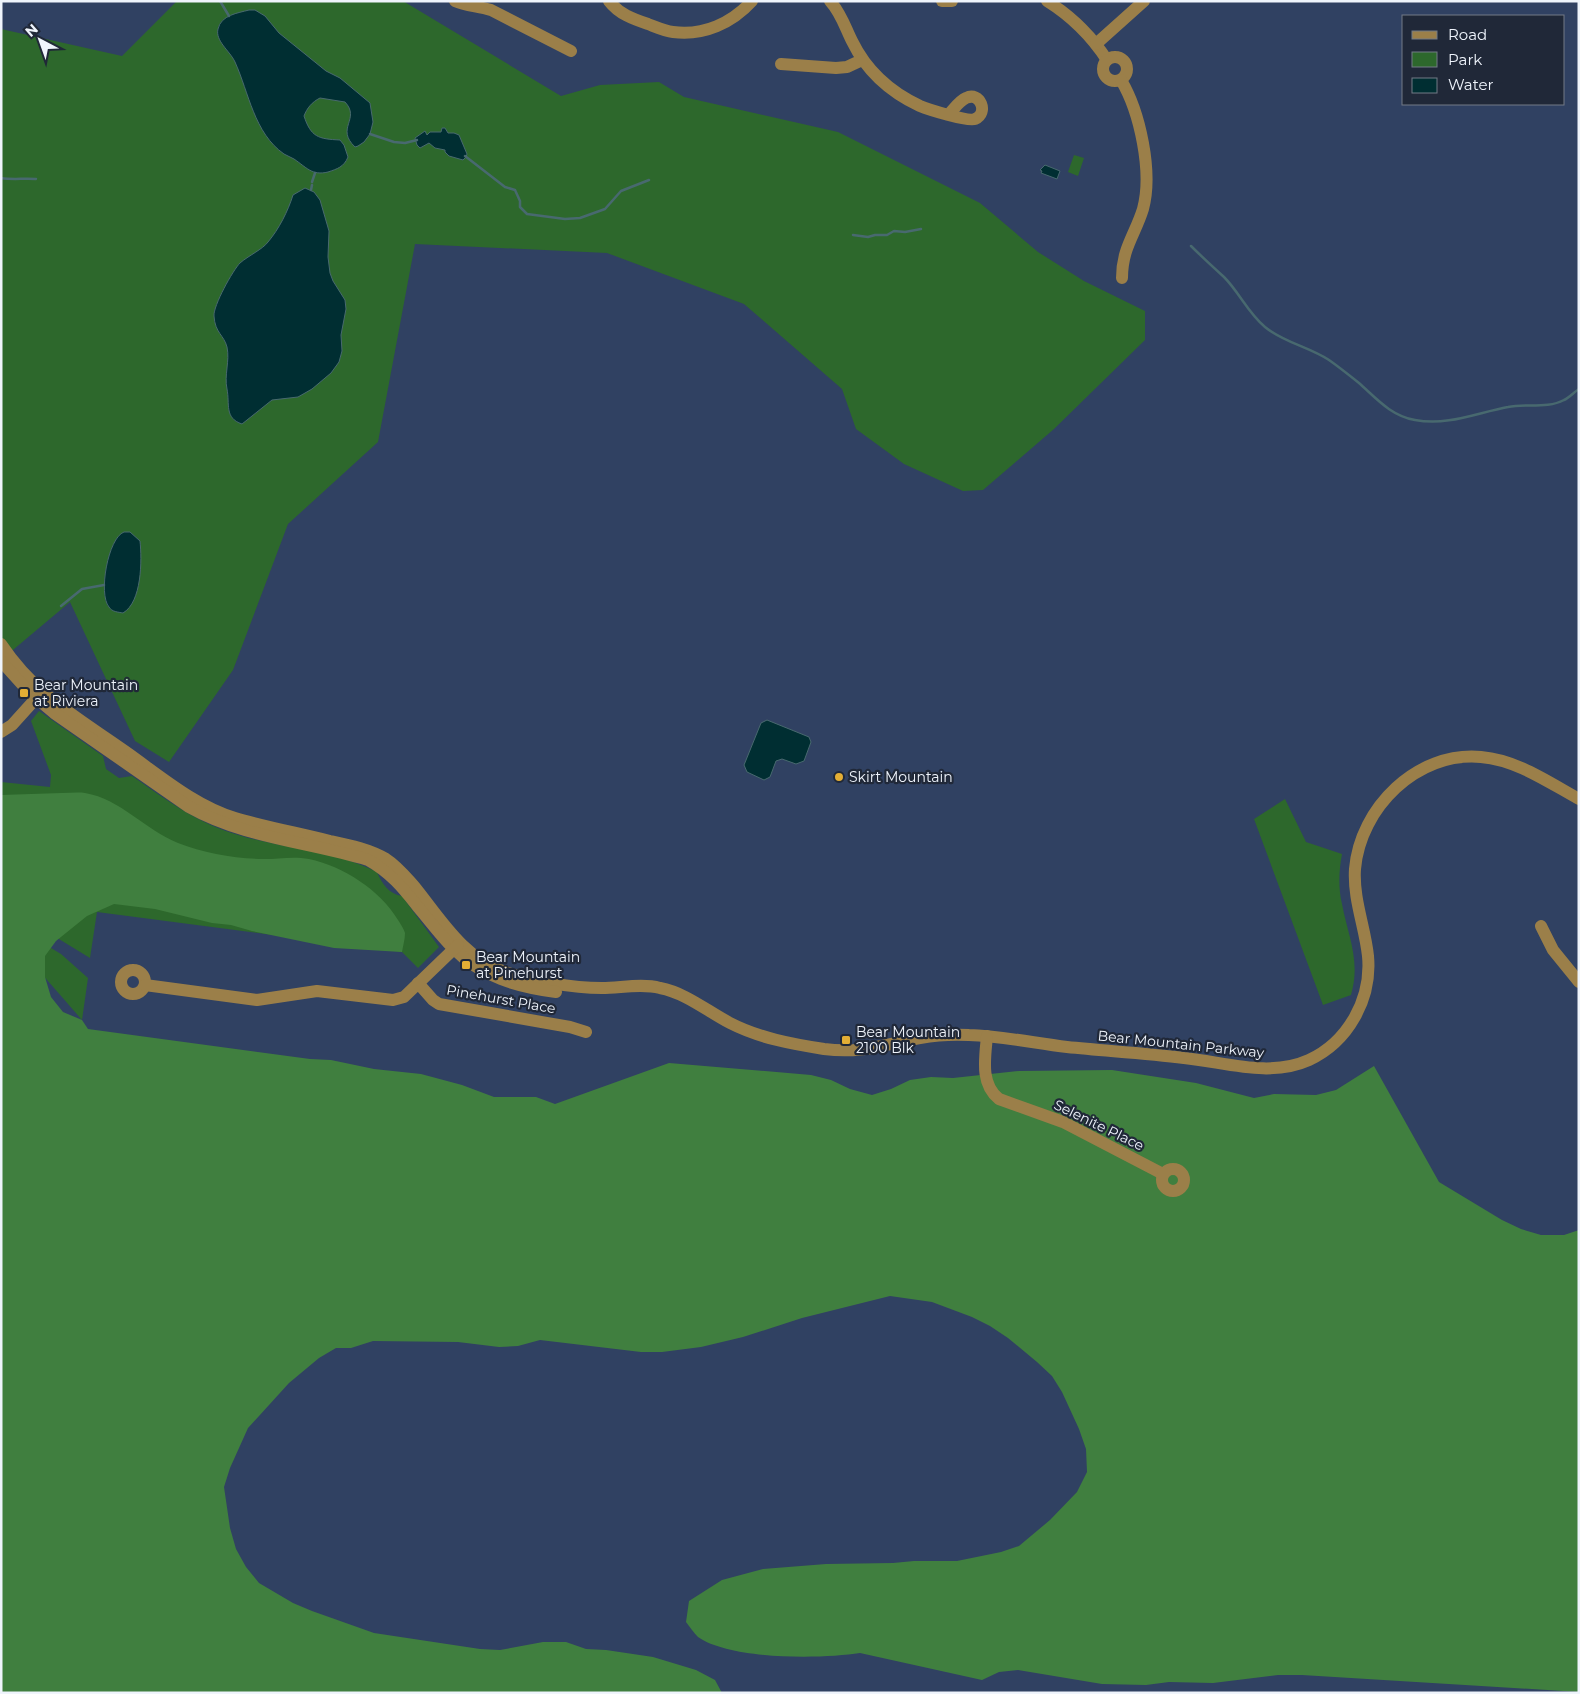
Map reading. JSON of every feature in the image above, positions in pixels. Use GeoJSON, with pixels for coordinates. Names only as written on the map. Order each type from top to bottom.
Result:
{"type":"FeatureCollection","features":[{"type":"Feature","properties":{"kind":"street"},"geometry":{"type":"LineString","coordinates":[[455,1],[491,10],[571,51]]}},
{"type":"Feature","properties":{"kind":"street"},"geometry":{"type":"LineString","coordinates":[[609,1],[629,18],[673,32],[701,32],[724,24],[741,13],[752,1]]}},
{"type":"Feature","properties":{"kind":"street"},"geometry":{"type":"LineString","coordinates":[[830,1],[838,12],[862,60],[878,78],[907,100],[923,107],[949,114]]}},
{"type":"Feature","properties":{"kind":"street"},"geometry":{"type":"LineString","coordinates":[[942,1],[952,1]]}},
{"type":"Feature","properties":{"kind":"street"},"geometry":{"type":"LineString","coordinates":[[1047,1],[1073,20],[1096,44],[1107,60],[1113,57],[1120,58],[1125,62],[1127,69],[1121,80],[1136,116],[1144,152],[1145,174],[1144,201],[1140,218],[1124,255],[1122,278]]}},
{"type":"Feature","properties":{"kind":"street"},"geometry":{"type":"LineString","coordinates":[[1096,44],[1144,1]]}},
{"type":"Feature","properties":{"kind":"street"},"geometry":{"type":"LineString","coordinates":[[781,64],[836,68],[847,67],[862,60]]}},
{"type":"Feature","properties":{"kind":"street","name":"Bear Mountain Parkway"},"geometry":{"type":"LineString","coordinates":[[1,644],[54,713],[136,771],[200,813],[236,828],[354,856],[380,866],[457,946],[472,965],[493,977],[534,988],[561,992],[595,994],[673,992],[693,1000],[722,1019],[748,1031],[788,1043],[828,1050],[862,1050],[936,1036],[987,1036],[1120,1053],[1209,1060],[1262,1070],[1288,1067],[1302,1063],[1337,1042],[1353,1020],[1366,989],[1368,957],[1356,896],[1355,871],[1357,857],[1365,828],[1373,814],[1395,788],[1419,771],[1435,764],[1465,757],[1483,757],[1522,768],[1579,799]]}},
{"type":"Feature","properties":{"kind":"street","name":"Bear Mountain Parkway"},"geometry":{"type":"LineString","coordinates":[[1,661],[18,681],[39,695]]}},
{"type":"Feature","properties":{"kind":"street"},"geometry":{"type":"LineString","coordinates":[[1,732],[12,725],[39,695]]}},
{"type":"Feature","properties":{"kind":"street"},"geometry":{"type":"LineString","coordinates":[[1541,926],[1553,950],[1579,982]]}},
{"type":"Feature","properties":{"kind":"street"},"geometry":{"type":"LineString","coordinates":[[144,985],[257,1000],[317,991],[393,1000],[404,997],[457,946]]}},
{"type":"Feature","properties":{"kind":"street","name":"Pinehurst Place"},"geometry":{"type":"LineString","coordinates":[[418,983],[439,1004],[570,1027],[586,1032]]}},
{"type":"Feature","properties":{"kind":"street","name":"Selenite Place"},"geometry":{"type":"LineString","coordinates":[[987,1036],[984,1062],[987,1081],[993,1094],[999,1099],[1064,1122],[1163,1174]]}},
{"type":"Feature","properties":{"kind":"green space"},"geometry":{"type":"Polygon","coordinates":[[[177,1],[403,1],[561,96],[600,85],[659,82],[684,97],[838,132],[980,203],[1038,252],[1084,281],[1145,311],[1145,340],[1054,429],[983,490],[963,491],[904,464],[856,429],[842,389],[744,304],[607,253],[415,244],[378,442],[288,524],[233,670],[169,762],[135,741],[70,602],[1,660],[1,29],[122,56],[177,1]]]}},
{"type":"Feature","properties":{"kind":"green space"},"geometry":{"type":"Polygon","coordinates":[[[1074,155],[1084,158],[1078,176],[1068,172],[1074,155]]]}},
{"type":"Feature","properties":{"kind":"green space"},"geometry":{"type":"Polygon","coordinates":[[[39,711],[103,756],[106,769],[119,778],[132,776],[176,806],[211,825],[261,841],[341,858],[377,872],[386,888],[402,896],[439,947],[418,968],[402,952],[97,912],[90,958],[49,933],[1,873],[1,782],[50,787],[51,775],[31,721],[39,711]]]}},
{"type":"Feature","properties":{"kind":"green space"},"geometry":{"type":"Polygon","coordinates":[[[82,793],[98,796],[122,808],[166,837],[198,850],[242,858],[303,858],[335,867],[371,889],[390,909],[405,933],[402,952],[334,948],[231,925],[212,923],[155,909],[114,904],[87,916],[56,941],[45,956],[45,977],[51,997],[63,1012],[82,1020],[88,1029],[310,1059],[331,1060],[374,1069],[421,1074],[462,1085],[494,1097],[536,1097],[555,1104],[669,1063],[811,1075],[872,1095],[910,1080],[931,1077],[953,1078],[1019,1071],[1112,1070],[1196,1083],[1254,1098],[1274,1094],[1316,1095],[1336,1090],[1374,1066],[1439,1182],[1502,1220],[1521,1229],[1541,1235],[1564,1235],[1579,1230],[1579,1692],[1302,1675],[1278,1675],[1213,1683],[1169,1682],[1146,1685],[1102,1684],[1018,1670],[999,1672],[982,1680],[860,1653],[800,1657],[753,1654],[713,1645],[698,1637],[686,1622],[689,1601],[722,1580],[763,1569],[826,1564],[957,1561],[1001,1552],[1019,1546],[1050,1520],[1077,1492],[1087,1472],[1086,1449],[1062,1392],[1052,1376],[1008,1338],[972,1317],[932,1302],[890,1296],[802,1318],[743,1337],[701,1347],[662,1352],[641,1352],[540,1340],[518,1346],[499,1347],[458,1342],[373,1341],[351,1348],[336,1348],[319,1358],[289,1383],[248,1428],[230,1468],[224,1487],[230,1528],[236,1549],[246,1567],[259,1583],[293,1603],[374,1633],[480,1649],[500,1650],[543,1642],[566,1642],[586,1649],[653,1657],[696,1670],[715,1680],[722,1693],[1,1693],[1,795],[82,793]]]}},
{"type":"Feature","properties":{"kind":"green space"},"geometry":{"type":"Polygon","coordinates":[[[1285,799],[1306,842],[1342,854],[1340,891],[1354,960],[1354,983],[1351,995],[1323,1005],[1254,819],[1285,799]]]}},
{"type":"Feature","properties":{"kind":"green space"},"geometry":{"type":"Polygon","coordinates":[[[41,942],[61,954],[88,978],[82,1020],[27,957],[41,942]]]}},
{"type":"Feature","properties":{"kind":"water"},"geometry":{"type":"Polygon","coordinates":[[[249,10],[255,10],[265,16],[279,33],[326,71],[340,78],[370,103],[373,122],[370,134],[364,142],[355,147],[347,134],[350,114],[345,102],[320,98],[312,103],[305,113],[304,116],[309,128],[316,136],[340,140],[344,145],[348,157],[340,167],[328,172],[313,172],[284,154],[274,145],[259,124],[235,62],[221,42],[218,33],[220,24],[226,18],[249,10]]]}},
{"type":"Feature","properties":{"kind":"water"},"geometry":{"type":"Polygon","coordinates":[[[442,128],[445,128],[448,133],[459,135],[467,154],[463,160],[449,156],[445,150],[435,148],[429,143],[420,148],[417,145],[415,138],[425,131],[427,135],[430,132],[441,132],[442,128]]]}},
{"type":"Feature","properties":{"kind":"water"},"geometry":{"type":"Polygon","coordinates":[[[1045,165],[1060,171],[1057,179],[1041,173],[1042,171],[1040,170],[1045,165]]]}},
{"type":"Feature","properties":{"kind":"water"},"geometry":{"type":"Polygon","coordinates":[[[305,188],[314,192],[320,200],[329,231],[328,257],[330,273],[345,300],[346,309],[341,335],[342,351],[339,362],[331,373],[312,389],[298,397],[272,400],[242,424],[232,418],[229,410],[226,384],[227,347],[216,326],[215,311],[228,280],[237,267],[268,242],[283,220],[293,195],[305,188]]]}},
{"type":"Feature","properties":{"kind":"water"},"geometry":{"type":"Polygon","coordinates":[[[124,532],[130,532],[140,541],[141,569],[134,600],[123,613],[110,609],[104,591],[109,555],[118,536],[124,532]]]}},
{"type":"Feature","properties":{"kind":"water"},"geometry":{"type":"Polygon","coordinates":[[[767,720],[809,737],[811,742],[804,761],[796,764],[782,759],[776,761],[770,777],[764,780],[747,772],[744,765],[761,723],[767,720]]]}},
{"type":"Feature","properties":{"kind":"waterway"},"geometry":{"type":"LineString","coordinates":[[220,1],[229,16]]}},
{"type":"Feature","properties":{"kind":"waterway"},"geometry":{"type":"LineString","coordinates":[[370,134],[394,142],[405,143],[417,140]]}},
{"type":"Feature","properties":{"kind":"waterway"},"geometry":{"type":"LineString","coordinates":[[465,156],[505,187],[515,190],[520,201],[520,207],[527,214],[565,219],[580,218],[605,209],[621,191],[649,180]]}},
{"type":"Feature","properties":{"kind":"waterway"},"geometry":{"type":"LineString","coordinates":[[312,182],[315,173]]}},
{"type":"Feature","properties":{"kind":"waterway"},"geometry":{"type":"LineString","coordinates":[[1,178],[36,179]]}},
{"type":"Feature","properties":{"kind":"waterway"},"geometry":{"type":"LineString","coordinates":[[311,190],[312,185]]}},
{"type":"Feature","properties":{"kind":"waterway"},"geometry":{"type":"LineString","coordinates":[[853,235],[868,237],[887,235],[894,231],[905,232],[921,229]]}},
{"type":"Feature","properties":{"kind":"waterway"},"geometry":{"type":"LineString","coordinates":[[1191,246],[1224,277],[1265,327],[1280,337],[1329,360],[1359,383],[1384,406],[1406,418],[1427,421],[1450,420],[1515,406],[1557,403],[1579,389]]}},
{"type":"Feature","properties":{"kind":"waterway"},"geometry":{"type":"LineString","coordinates":[[61,606],[82,589],[104,585]]}},
{"type":"Feature","properties":{"kind":"place","name":"Bear Mountain at Riviera"},"geometry":{"type":"Point","coordinates":[24,693]}},
{"type":"Feature","properties":{"kind":"place","name":"Skirt Mountain"},"geometry":{"type":"Point","coordinates":[839,777]}},
{"type":"Feature","properties":{"kind":"place","name":"Bear Mountain at Pinehurst"},"geometry":{"type":"Point","coordinates":[466,965]}},
{"type":"Feature","properties":{"kind":"place","name":"Bear Mountain 2100 Blk"},"geometry":{"type":"Point","coordinates":[846,1040]}}]}
